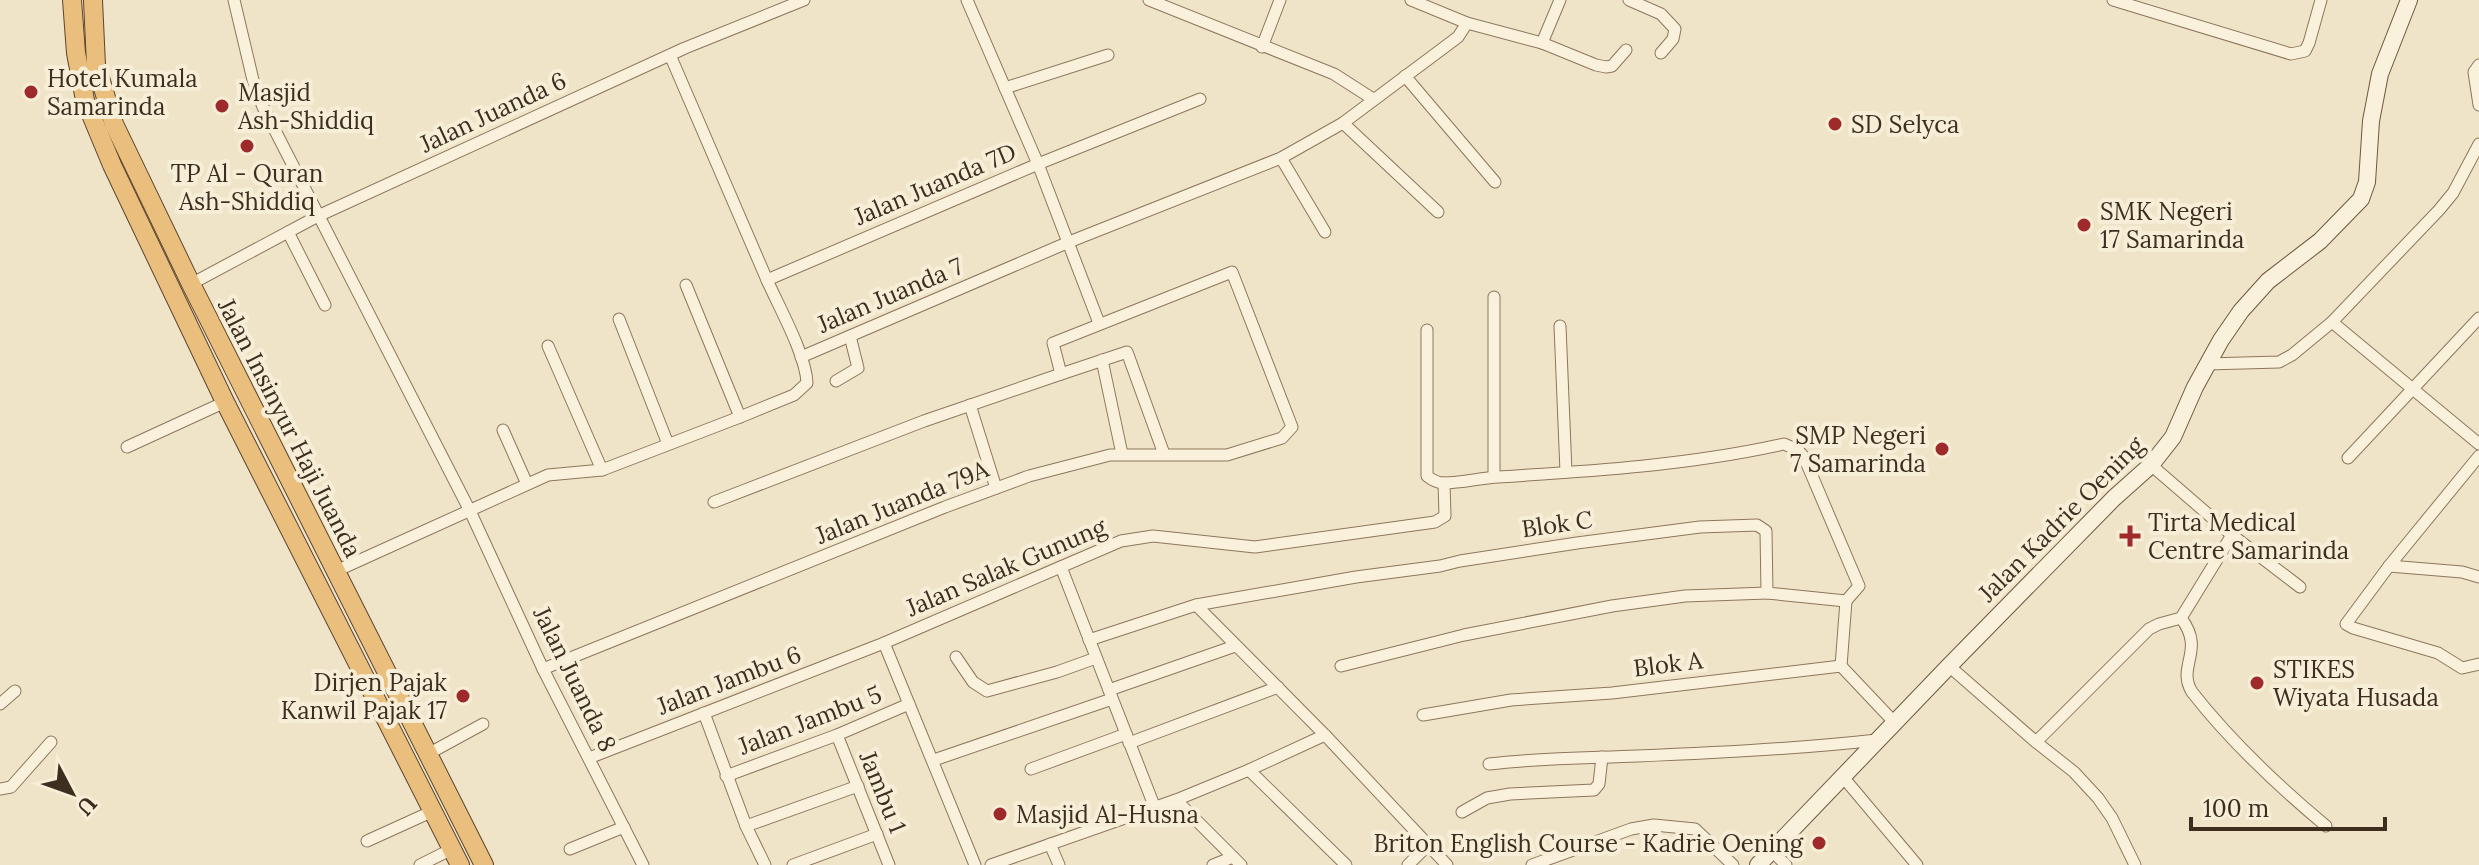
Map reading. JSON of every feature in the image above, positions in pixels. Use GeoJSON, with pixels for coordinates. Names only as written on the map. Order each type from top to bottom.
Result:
{"type":"FeatureCollection","features":[{"type":"Feature","properties":{"kind":"highway","name":"Jalan Insinyur Haji Juanda"},"geometry":{"type":"LineString","coordinates":[[72,0],[79,74],[95,127],[225,402],[456,857]]}},
{"type":"Feature","properties":{"kind":"highway","name":"Jalan Insinyur Haji Juanda"},"geometry":{"type":"LineString","coordinates":[[93,0],[96,65],[114,124],[191,284],[484,865]]}},
{"type":"Feature","properties":{"kind":"main road","name":"Jalan Kadrie Oening"},"geometry":{"type":"LineString","coordinates":[[1758,865],[2114,498],[2151,465],[2173,437],[2207,364],[2241,311],[2268,281],[2320,241],[2361,199],[2367,182],[2371,121],[2380,74],[2409,0]]}},
{"type":"Feature","properties":{"kind":"street"},"geometry":{"type":"LineString","coordinates":[[234,0],[253,80],[263,107],[470,511]]}},
{"type":"Feature","properties":{"kind":"street","name":"Jalan Juanda 6"},"geometry":{"type":"LineString","coordinates":[[191,284],[318,216],[685,48],[804,0]]}},
{"type":"Feature","properties":{"kind":"street"},"geometry":{"type":"LineString","coordinates":[[967,0],[1038,164],[1099,323],[1053,343],[1061,374]]}},
{"type":"Feature","properties":{"kind":"street"},"geometry":{"type":"LineString","coordinates":[[1149,0],[1340,77],[1373,99]]}},
{"type":"Feature","properties":{"kind":"street"},"geometry":{"type":"LineString","coordinates":[[1262,47],[1280,0]]}},
{"type":"Feature","properties":{"kind":"street"},"geometry":{"type":"LineString","coordinates":[[1411,0],[1467,23],[1542,43],[1606,67],[1612,66],[1626,50]]}},
{"type":"Feature","properties":{"kind":"street"},"geometry":{"type":"LineString","coordinates":[[1542,43],[1560,0]]}},
{"type":"Feature","properties":{"kind":"street"},"geometry":{"type":"LineString","coordinates":[[1629,0],[1661,14],[1675,29],[1673,39],[1661,53]]}},
{"type":"Feature","properties":{"kind":"street"},"geometry":{"type":"LineString","coordinates":[[2113,0],[2291,54],[2305,51],[2321,0]]}},
{"type":"Feature","properties":{"kind":"street","name":"Jalan Juanda 7"},"geometry":{"type":"LineString","coordinates":[[336,571],[555,473],[602,470],[802,390],[807,380],[801,357],[1069,242],[1281,158],[1343,123],[1458,37],[1467,23]]}},
{"type":"Feature","properties":{"kind":"street"},"geometry":{"type":"LineString","coordinates":[[670,55],[801,357]]}},
{"type":"Feature","properties":{"kind":"street"},"geometry":{"type":"LineString","coordinates":[[1005,88],[1108,55]]}},
{"type":"Feature","properties":{"kind":"street"},"geometry":{"type":"LineString","coordinates":[[2479,65],[2474,72],[2479,105]]}},
{"type":"Feature","properties":{"kind":"street"},"geometry":{"type":"LineString","coordinates":[[1405,76],[1495,182]]}},
{"type":"Feature","properties":{"kind":"street","name":"Jalan Juanda 7D"},"geometry":{"type":"LineString","coordinates":[[767,280],[1038,164],[1200,99]]}},
{"type":"Feature","properties":{"kind":"street"},"geometry":{"type":"LineString","coordinates":[[1343,123],[1438,212]]}},
{"type":"Feature","properties":{"kind":"street"},"geometry":{"type":"LineString","coordinates":[[2207,364],[2279,362],[2328,326],[2439,210],[2453,193],[2479,144]]}},
{"type":"Feature","properties":{"kind":"street"},"geometry":{"type":"LineString","coordinates":[[1281,158],[1325,232]]}},
{"type":"Feature","properties":{"kind":"street"},"geometry":{"type":"LineString","coordinates":[[288,232],[325,305]]}},
{"type":"Feature","properties":{"kind":"street","name":"Jalan Juanda 79A"},"geometry":{"type":"LineString","coordinates":[[543,669],[996,488],[1068,464],[1122,454],[1227,455],[1282,438],[1292,427],[1232,272],[1099,323]]}},
{"type":"Feature","properties":{"kind":"street"},"geometry":{"type":"LineString","coordinates":[[686,285],[740,417]]}},
{"type":"Feature","properties":{"kind":"street"},"geometry":{"type":"LineString","coordinates":[[1494,297],[1494,477]]}},
{"type":"Feature","properties":{"kind":"street"},"geometry":{"type":"LineString","coordinates":[[2348,458],[2479,318]]}},
{"type":"Feature","properties":{"kind":"street"},"geometry":{"type":"LineString","coordinates":[[619,319],[668,444]]}},
{"type":"Feature","properties":{"kind":"street"},"geometry":{"type":"LineString","coordinates":[[1560,326],[1566,472]]}},
{"type":"Feature","properties":{"kind":"street"},"geometry":{"type":"LineString","coordinates":[[2328,326],[2412,388],[2479,444]]}},
{"type":"Feature","properties":{"kind":"street"},"geometry":{"type":"LineString","coordinates":[[1427,330],[1427,476],[1435,481],[1444,483],[1670,465],[1784,444],[1791,446],[1804,457],[1859,586],[1846,601],[1841,666],[1894,722]]}},
{"type":"Feature","properties":{"kind":"street"},"geometry":{"type":"LineString","coordinates":[[836,381],[858,368],[850,336]]}},
{"type":"Feature","properties":{"kind":"street"},"geometry":{"type":"LineString","coordinates":[[548,346],[602,470]]}},
{"type":"Feature","properties":{"kind":"street"},"geometry":{"type":"LineString","coordinates":[[714,502],[924,421],[1127,352],[1164,454]]}},
{"type":"Feature","properties":{"kind":"street"},"geometry":{"type":"LineString","coordinates":[[1102,360],[1122,454]]}},
{"type":"Feature","properties":{"kind":"street"},"geometry":{"type":"LineString","coordinates":[[127,447],[225,402]]}},
{"type":"Feature","properties":{"kind":"street"},"geometry":{"type":"LineString","coordinates":[[970,405],[996,488]]}},
{"type":"Feature","properties":{"kind":"street"},"geometry":{"type":"LineString","coordinates":[[503,430],[527,484]]}},
{"type":"Feature","properties":{"kind":"street"},"geometry":{"type":"LineString","coordinates":[[2479,456],[2347,620],[2347,625],[2438,653],[2462,668],[2479,664]]}},
{"type":"Feature","properties":{"kind":"street"},"geometry":{"type":"LineString","coordinates":[[2151,465],[2232,535],[2300,587]]}},
{"type":"Feature","properties":{"kind":"street","name":"Jalan Salak Gunung"},"geometry":{"type":"LineString","coordinates":[[884,643],[1135,537],[1153,536],[1255,547],[1435,522],[1445,516],[1444,483]]}},
{"type":"Feature","properties":{"kind":"street","name":"Jalan Juanda 8"},"geometry":{"type":"LineString","coordinates":[[470,511],[543,669],[643,865]]}},
{"type":"Feature","properties":{"kind":"street","name":"Blok C"},"geometry":{"type":"LineString","coordinates":[[1196,605],[1577,543],[1700,527],[1757,525],[1766,531],[1767,593]]}},
{"type":"Feature","properties":{"kind":"street"},"geometry":{"type":"LineString","coordinates":[[2036,742],[2149,629],[2181,618],[2232,535]]}},
{"type":"Feature","properties":{"kind":"street"},"geometry":{"type":"LineString","coordinates":[[2389,566],[2462,572],[2479,577]]}},
{"type":"Feature","properties":{"kind":"street"},"geometry":{"type":"LineString","coordinates":[[1061,567],[1155,808]]}},
{"type":"Feature","properties":{"kind":"street"},"geometry":{"type":"LineString","coordinates":[[1341,666],[1464,635],[1612,606],[1685,596],[1767,593],[1846,601]]}},
{"type":"Feature","properties":{"kind":"street"},"geometry":{"type":"LineString","coordinates":[[1089,640],[1196,605],[1325,735],[1447,865]]}},
{"type":"Feature","properties":{"kind":"street"},"geometry":{"type":"LineString","coordinates":[[2181,618],[2192,643],[2186,670],[2192,692],[2246,753],[2326,826]]}},
{"type":"Feature","properties":{"kind":"street"},"geometry":{"type":"LineString","coordinates":[[884,643],[975,865]]}},
{"type":"Feature","properties":{"kind":"street","name":"Jalan Jambu 6"},"geometry":{"type":"LineString","coordinates":[[589,758],[884,643]]}},
{"type":"Feature","properties":{"kind":"street"},"geometry":{"type":"LineString","coordinates":[[934,760],[1235,646]]}},
{"type":"Feature","properties":{"kind":"street"},"geometry":{"type":"LineString","coordinates":[[956,657],[973,682],[987,691],[1096,658]]}},
{"type":"Feature","properties":{"kind":"street","name":"Blok A"},"geometry":{"type":"LineString","coordinates":[[1423,715],[1511,700],[1612,693],[1841,666]]}},
{"type":"Feature","properties":{"kind":"street"},"geometry":{"type":"LineString","coordinates":[[1949,666],[2074,772],[2112,818],[2135,865]]}},
{"type":"Feature","properties":{"kind":"street"},"geometry":{"type":"LineString","coordinates":[[1031,769],[1278,687]]}},
{"type":"Feature","properties":{"kind":"street"},"geometry":{"type":"LineString","coordinates":[[0,704],[15,691]]}},
{"type":"Feature","properties":{"kind":"street","name":"Jalan Jambu 5"},"geometry":{"type":"LineString","coordinates":[[726,776],[837,735],[909,704]]}},
{"type":"Feature","properties":{"kind":"street"},"geometry":{"type":"LineString","coordinates":[[704,713],[746,826],[765,865]]}},
{"type":"Feature","properties":{"kind":"street"},"geometry":{"type":"LineString","coordinates":[[428,754],[483,724]]}},
{"type":"Feature","properties":{"kind":"street","name":"Jambu 1"},"geometry":{"type":"LineString","coordinates":[[837,735],[889,865]]}},
{"type":"Feature","properties":{"kind":"street"},"geometry":{"type":"LineString","coordinates":[[991,865],[1176,800],[1325,735]]}},
{"type":"Feature","properties":{"kind":"street"},"geometry":{"type":"LineString","coordinates":[[1489,764],[1877,740]]}},
{"type":"Feature","properties":{"kind":"street"},"geometry":{"type":"LineString","coordinates":[[0,789],[11,787],[51,742]]}},
{"type":"Feature","properties":{"kind":"street"},"geometry":{"type":"LineString","coordinates":[[1462,812],[1487,798],[1510,794],[1594,790],[1599,784],[1602,757]]}},
{"type":"Feature","properties":{"kind":"street"},"geometry":{"type":"LineString","coordinates":[[1249,770],[1342,864]]}},
{"type":"Feature","properties":{"kind":"street"},"geometry":{"type":"LineString","coordinates":[[1843,777],[1917,865]]}},
{"type":"Feature","properties":{"kind":"street"},"geometry":{"type":"LineString","coordinates":[[746,826],[858,786]]}},
{"type":"Feature","properties":{"kind":"street"},"geometry":{"type":"LineString","coordinates":[[1176,800],[1237,861]]}},
{"type":"Feature","properties":{"kind":"street"},"geometry":{"type":"LineString","coordinates":[[367,841],[456,810]]}},
{"type":"Feature","properties":{"kind":"street"},"geometry":{"type":"LineString","coordinates":[[1532,865],[1631,829],[1654,825],[1695,829],[1733,865]]}},
{"type":"Feature","properties":{"kind":"street"},"geometry":{"type":"LineString","coordinates":[[570,849],[624,827]]}},
{"type":"Feature","properties":{"kind":"street"},"geometry":{"type":"LineString","coordinates":[[793,865],[877,834]]}},
{"type":"Feature","properties":{"kind":"street"},"geometry":{"type":"LineString","coordinates":[[1050,844],[1059,865]]}},
{"type":"Feature","properties":{"kind":"street"},"geometry":{"type":"LineString","coordinates":[[1408,865],[1428,845]]}},
{"type":"Feature","properties":{"kind":"street"},"geometry":{"type":"LineString","coordinates":[[1772,851],[1786,865]]}},
{"type":"Feature","properties":{"kind":"street"},"geometry":{"type":"LineString","coordinates":[[420,865],[456,857]]}},
{"type":"Feature","properties":{"kind":"street"},"geometry":{"type":"LineString","coordinates":[[1213,865],[1237,861]]}},
{"type":"Feature","properties":{"kind":"place","name":"Hotel Kumala Samarinda"},"geometry":{"type":"Point","coordinates":[31,92]}},
{"type":"Feature","properties":{"kind":"place","name":"Masjid Ash-Shiddiq"},"geometry":{"type":"Point","coordinates":[222,106]}},
{"type":"Feature","properties":{"kind":"place","name":"SD Selyca"},"geometry":{"type":"Point","coordinates":[1835,124]}},
{"type":"Feature","properties":{"kind":"place","name":"TP Al - Quran Ash-Shiddiq"},"geometry":{"type":"Point","coordinates":[247,146]}},
{"type":"Feature","properties":{"kind":"place","name":"SMK Negeri 17 Samarinda"},"geometry":{"type":"Point","coordinates":[2084,225]}},
{"type":"Feature","properties":{"kind":"place","name":"SMP Negeri 7 Samarinda"},"geometry":{"type":"Point","coordinates":[1942,449]}},
{"type":"Feature","properties":{"kind":"place","name":"Tirta Medical Centre Samarinda"},"geometry":{"type":"Point","coordinates":[2130,536]}},
{"type":"Feature","properties":{"kind":"place","name":"STIKES Wiyata Husada"},"geometry":{"type":"Point","coordinates":[2257,683]}},
{"type":"Feature","properties":{"kind":"place","name":"Dirjen Pajak Kanwil Pajak 17"},"geometry":{"type":"Point","coordinates":[463,696]}},
{"type":"Feature","properties":{"kind":"place","name":"Masjid Al-Husna"},"geometry":{"type":"Point","coordinates":[1000,814]}},
{"type":"Feature","properties":{"kind":"place","name":"Briton English Course - Kadrie Oening"},"geometry":{"type":"Point","coordinates":[1819,843]}}]}
